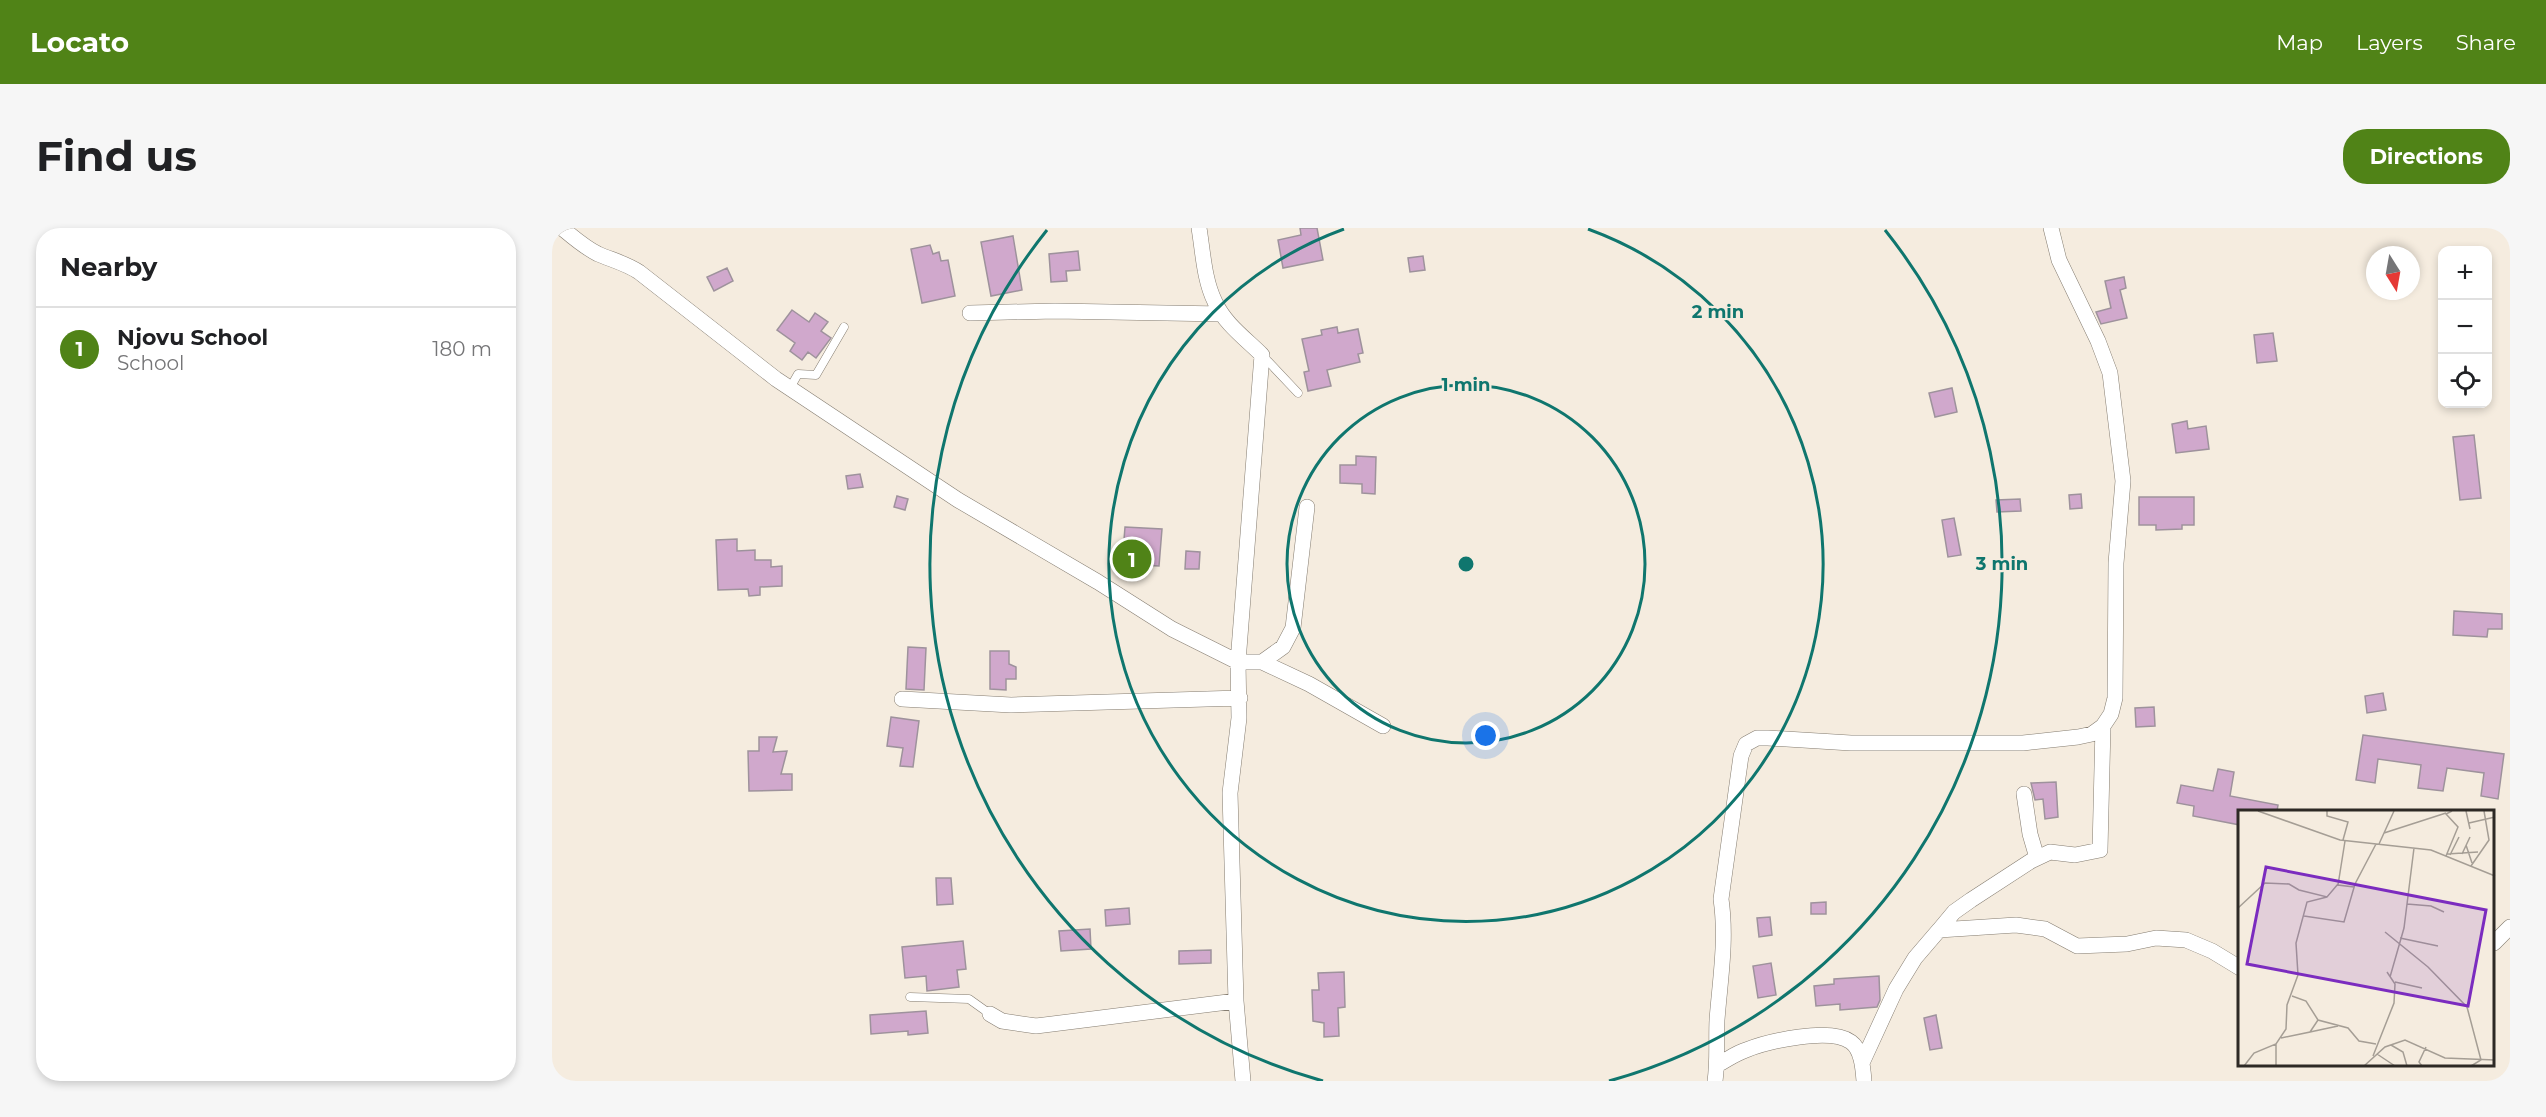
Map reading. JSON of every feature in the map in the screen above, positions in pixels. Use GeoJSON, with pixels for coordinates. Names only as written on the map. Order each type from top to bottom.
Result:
{"type":"FeatureCollection","features":[{"type":"Feature","properties":{"kind":"street"},"geometry":{"type":"LineString","coordinates":[[562,228],[582,245],[625,263],[659,286],[790,388],[958,500],[1172,628],[1238,662],[1262,662],[1310,684],[1383,726]]}},
{"type":"Feature","properties":{"kind":"street"},"geometry":{"type":"LineString","coordinates":[[1199,228],[1209,286],[1222,314],[1262,355],[1238,662],[1240,698],[1230,793],[1236,1001],[1243,1081]]}},
{"type":"Feature","properties":{"kind":"street"},"geometry":{"type":"LineString","coordinates":[[1715,1081],[1717,1020],[1723,970],[1721,899],[1741,756],[1746,744],[1757,738],[1851,743],[2023,743],[2092,734],[2103,726],[2111,714],[2115,698],[2116,563],[2123,481],[2110,373],[2102,349],[2059,260],[2051,228]]}},
{"type":"Feature","properties":{"kind":"street"},"geometry":{"type":"LineString","coordinates":[[970,313],[1222,314]]}},
{"type":"Feature","properties":{"kind":"street"},"geometry":{"type":"LineString","coordinates":[[1262,662],[1283,647],[1293,628],[1308,507]]}},
{"type":"Feature","properties":{"kind":"street"},"geometry":{"type":"LineString","coordinates":[[902,699],[1011,705],[1240,698]]}},
{"type":"Feature","properties":{"kind":"street"},"geometry":{"type":"LineString","coordinates":[[1862,1063],[1896,989],[1915,958],[1954,912],[2037,858],[2050,852],[2075,855],[2100,849],[2103,726]]}},
{"type":"Feature","properties":{"kind":"street"},"geometry":{"type":"LineString","coordinates":[[2024,794],[2030,834],[2037,858]]}},
{"type":"Feature","properties":{"kind":"street"},"geometry":{"type":"LineString","coordinates":[[1939,930],[2016,925],[2045,929],[2077,946],[2127,944],[2156,938],[2186,940],[2212,951],[2238,967]]}},
{"type":"Feature","properties":{"kind":"street"},"geometry":{"type":"LineString","coordinates":[[2495,941],[2510,927]]}},
{"type":"Feature","properties":{"kind":"street"},"geometry":{"type":"LineString","coordinates":[[990,1014],[1002,1021],[1036,1026],[1236,1001]]}},
{"type":"Feature","properties":{"kind":"street"},"geometry":{"type":"LineString","coordinates":[[1717,1065],[1744,1050],[1768,1043],[1825,1036],[1842,1038],[1852,1043],[1862,1063],[1864,1081]]}},
{"type":"Feature","properties":{"kind":"lane"},"geometry":{"type":"LineString","coordinates":[[790,388],[798,374],[816,375],[844,327]]}},
{"type":"Feature","properties":{"kind":"lane"},"geometry":{"type":"LineString","coordinates":[[1262,355],[1298,393]]}},
{"type":"Feature","properties":{"kind":"lane"},"geometry":{"type":"LineString","coordinates":[[910,997],[969,999],[990,1014]]}},
{"type":"Feature","properties":{"kind":"building"},"geometry":{"type":"Polygon","coordinates":[[[1300,228],[1317,228],[1323,260],[1283,268],[1278,240],[1301,235],[1300,228]]]}},
{"type":"Feature","properties":{"kind":"building"},"geometry":{"type":"Polygon","coordinates":[[[1013,236],[1022,290],[991,296],[981,242],[1013,236]]]}},
{"type":"Feature","properties":{"kind":"building"},"geometry":{"type":"Polygon","coordinates":[[[930,245],[933,254],[939,252],[941,261],[948,260],[955,296],[922,303],[911,249],[930,245]]]}},
{"type":"Feature","properties":{"kind":"building"},"geometry":{"type":"Polygon","coordinates":[[[1078,251],[1080,270],[1066,271],[1067,281],[1051,282],[1049,254],[1078,251]]]}},
{"type":"Feature","properties":{"kind":"building"},"geometry":{"type":"Polygon","coordinates":[[[1423,256],[1425,270],[1410,272],[1408,258],[1423,256]]]}},
{"type":"Feature","properties":{"kind":"building"},"geometry":{"type":"Polygon","coordinates":[[[727,268],[733,281],[714,291],[707,277],[727,268]]]}},
{"type":"Feature","properties":{"kind":"building"},"geometry":{"type":"Polygon","coordinates":[[[2124,277],[2126,288],[2120,290],[2127,318],[2101,324],[2096,312],[2111,308],[2105,281],[2124,277]]]}},
{"type":"Feature","properties":{"kind":"building"},"geometry":{"type":"Polygon","coordinates":[[[792,310],[809,322],[815,313],[828,322],[821,331],[831,338],[816,358],[808,352],[802,360],[790,351],[795,343],[777,330],[792,310]]]}},
{"type":"Feature","properties":{"kind":"building"},"geometry":{"type":"Polygon","coordinates":[[[1337,327],[1338,333],[1358,329],[1363,353],[1358,354],[1360,362],[1327,370],[1331,386],[1308,391],[1304,372],[1309,371],[1302,339],[1322,335],[1321,330],[1337,327]]]}},
{"type":"Feature","properties":{"kind":"building"},"geometry":{"type":"Polygon","coordinates":[[[2273,333],[2277,361],[2257,363],[2254,335],[2273,333]]]}},
{"type":"Feature","properties":{"kind":"building"},"geometry":{"type":"Polygon","coordinates":[[[1952,388],[1957,412],[1935,417],[1929,393],[1952,388]]]}},
{"type":"Feature","properties":{"kind":"building"},"geometry":{"type":"Polygon","coordinates":[[[2187,421],[2188,429],[2206,426],[2209,449],[2176,453],[2172,424],[2187,421]]]}},
{"type":"Feature","properties":{"kind":"building"},"geometry":{"type":"Polygon","coordinates":[[[2474,435],[2481,498],[2460,500],[2453,437],[2474,435]]]}},
{"type":"Feature","properties":{"kind":"building"},"geometry":{"type":"Polygon","coordinates":[[[1356,456],[1376,457],[1375,494],[1362,493],[1362,484],[1340,483],[1340,465],[1356,465],[1356,456]]]}},
{"type":"Feature","properties":{"kind":"building"},"geometry":{"type":"Polygon","coordinates":[[[860,474],[863,487],[848,489],[846,476],[860,474]]]}},
{"type":"Feature","properties":{"kind":"building"},"geometry":{"type":"Polygon","coordinates":[[[2081,494],[2082,508],[2070,509],[2069,495],[2081,494]]]}},
{"type":"Feature","properties":{"kind":"building"},"geometry":{"type":"Polygon","coordinates":[[[897,496],[908,499],[905,510],[894,507],[897,496]]]}},
{"type":"Feature","properties":{"kind":"building"},"geometry":{"type":"Polygon","coordinates":[[[2139,497],[2194,497],[2194,525],[2182,525],[2182,529],[2156,530],[2156,525],[2139,525],[2139,497]]]}},
{"type":"Feature","properties":{"kind":"building"},"geometry":{"type":"Polygon","coordinates":[[[2020,499],[2021,511],[1997,512],[1996,500],[2020,499]]]}},
{"type":"Feature","properties":{"kind":"building"},"geometry":{"type":"Polygon","coordinates":[[[1954,518],[1961,555],[1948,557],[1942,520],[1954,518]]]}},
{"type":"Feature","properties":{"kind":"building"},"geometry":{"type":"Polygon","coordinates":[[[1125,527],[1162,529],[1159,566],[1139,565],[1139,553],[1123,552],[1125,527]]]}},
{"type":"Feature","properties":{"kind":"building"},"geometry":{"type":"Polygon","coordinates":[[[737,539],[737,551],[755,550],[755,560],[771,560],[771,567],[782,566],[782,586],[760,587],[760,595],[749,596],[748,589],[718,590],[716,540],[737,539]]]}},
{"type":"Feature","properties":{"kind":"building"},"geometry":{"type":"Polygon","coordinates":[[[1186,551],[1200,552],[1199,569],[1185,569],[1186,551]]]}},
{"type":"Feature","properties":{"kind":"building"},"geometry":{"type":"Polygon","coordinates":[[[2454,611],[2502,614],[2502,629],[2488,629],[2487,637],[2453,635],[2454,611]]]}},
{"type":"Feature","properties":{"kind":"building"},"geometry":{"type":"Polygon","coordinates":[[[908,647],[926,648],[924,690],[906,689],[908,647]]]}},
{"type":"Feature","properties":{"kind":"building"},"geometry":{"type":"Polygon","coordinates":[[[990,651],[1009,651],[1009,664],[1016,667],[1016,679],[1006,679],[1006,690],[990,689],[990,651]]]}},
{"type":"Feature","properties":{"kind":"building"},"geometry":{"type":"Polygon","coordinates":[[[2383,693],[2386,710],[2367,713],[2365,696],[2383,693]]]}},
{"type":"Feature","properties":{"kind":"building"},"geometry":{"type":"Polygon","coordinates":[[[2154,707],[2155,726],[2136,727],[2135,708],[2154,707]]]}},
{"type":"Feature","properties":{"kind":"building"},"geometry":{"type":"Polygon","coordinates":[[[891,717],[919,721],[913,767],[900,766],[903,748],[887,746],[891,717]]]}},
{"type":"Feature","properties":{"kind":"building"},"geometry":{"type":"Polygon","coordinates":[[[2363,735],[2504,754],[2498,799],[2481,796],[2484,773],[2447,768],[2443,791],[2418,788],[2421,765],[2378,759],[2375,783],[2356,780],[2363,735]]]}},
{"type":"Feature","properties":{"kind":"building"},"geometry":{"type":"Polygon","coordinates":[[[759,737],[777,737],[773,752],[787,751],[781,774],[792,774],[792,790],[749,791],[748,751],[759,751],[759,737]]]}},
{"type":"Feature","properties":{"kind":"building"},"geometry":{"type":"Polygon","coordinates":[[[2218,769],[2234,772],[2230,796],[2278,805],[2277,810],[2238,810],[2238,825],[2193,816],[2194,806],[2177,803],[2181,785],[2213,791],[2218,769]]]}},
{"type":"Feature","properties":{"kind":"building"},"geometry":{"type":"Polygon","coordinates":[[[2056,782],[2058,817],[2045,819],[2043,799],[2035,800],[2031,783],[2056,782]]]}},
{"type":"Feature","properties":{"kind":"building"},"geometry":{"type":"Polygon","coordinates":[[[936,878],[951,878],[953,904],[937,905],[936,878]]]}},
{"type":"Feature","properties":{"kind":"building"},"geometry":{"type":"Polygon","coordinates":[[[1826,902],[1826,914],[1811,914],[1811,903],[1826,902]]]}},
{"type":"Feature","properties":{"kind":"building"},"geometry":{"type":"Polygon","coordinates":[[[1129,908],[1130,924],[1106,926],[1105,910],[1129,908]]]}},
{"type":"Feature","properties":{"kind":"building"},"geometry":{"type":"Polygon","coordinates":[[[1770,917],[1772,935],[1759,937],[1757,918],[1770,917]]]}},
{"type":"Feature","properties":{"kind":"building"},"geometry":{"type":"Polygon","coordinates":[[[1090,929],[1091,949],[1061,951],[1059,931],[1090,929]]]}},
{"type":"Feature","properties":{"kind":"building"},"geometry":{"type":"Polygon","coordinates":[[[963,941],[966,969],[957,970],[959,987],[927,991],[926,976],[905,978],[902,947],[963,941]]]}},
{"type":"Feature","properties":{"kind":"building"},"geometry":{"type":"Polygon","coordinates":[[[1211,950],[1211,963],[1179,964],[1179,951],[1211,950]]]}},
{"type":"Feature","properties":{"kind":"building"},"geometry":{"type":"Polygon","coordinates":[[[1771,963],[1776,995],[1758,998],[1753,966],[1771,963]]]}},
{"type":"Feature","properties":{"kind":"building"},"geometry":{"type":"Polygon","coordinates":[[[1344,972],[1345,1007],[1338,1008],[1339,1036],[1324,1037],[1324,1023],[1313,1021],[1312,990],[1319,990],[1318,973],[1344,972]]]}},
{"type":"Feature","properties":{"kind":"building"},"geometry":{"type":"Polygon","coordinates":[[[1879,976],[1880,1000],[1877,1007],[1840,1010],[1840,1004],[1816,1006],[1814,986],[1834,984],[1834,979],[1879,976]]]}},
{"type":"Feature","properties":{"kind":"building"},"geometry":{"type":"Polygon","coordinates":[[[926,1011],[928,1033],[908,1035],[908,1031],[871,1034],[870,1015],[926,1011]]]}},
{"type":"Feature","properties":{"kind":"building"},"geometry":{"type":"Polygon","coordinates":[[[1936,1015],[1942,1048],[1930,1050],[1924,1018],[1936,1015]]]}},
{"type":"Feature","properties":{"kind":"place","name":"Njovu School"},"geometry":{"type":"Point","coordinates":[1132,559]}}]}
